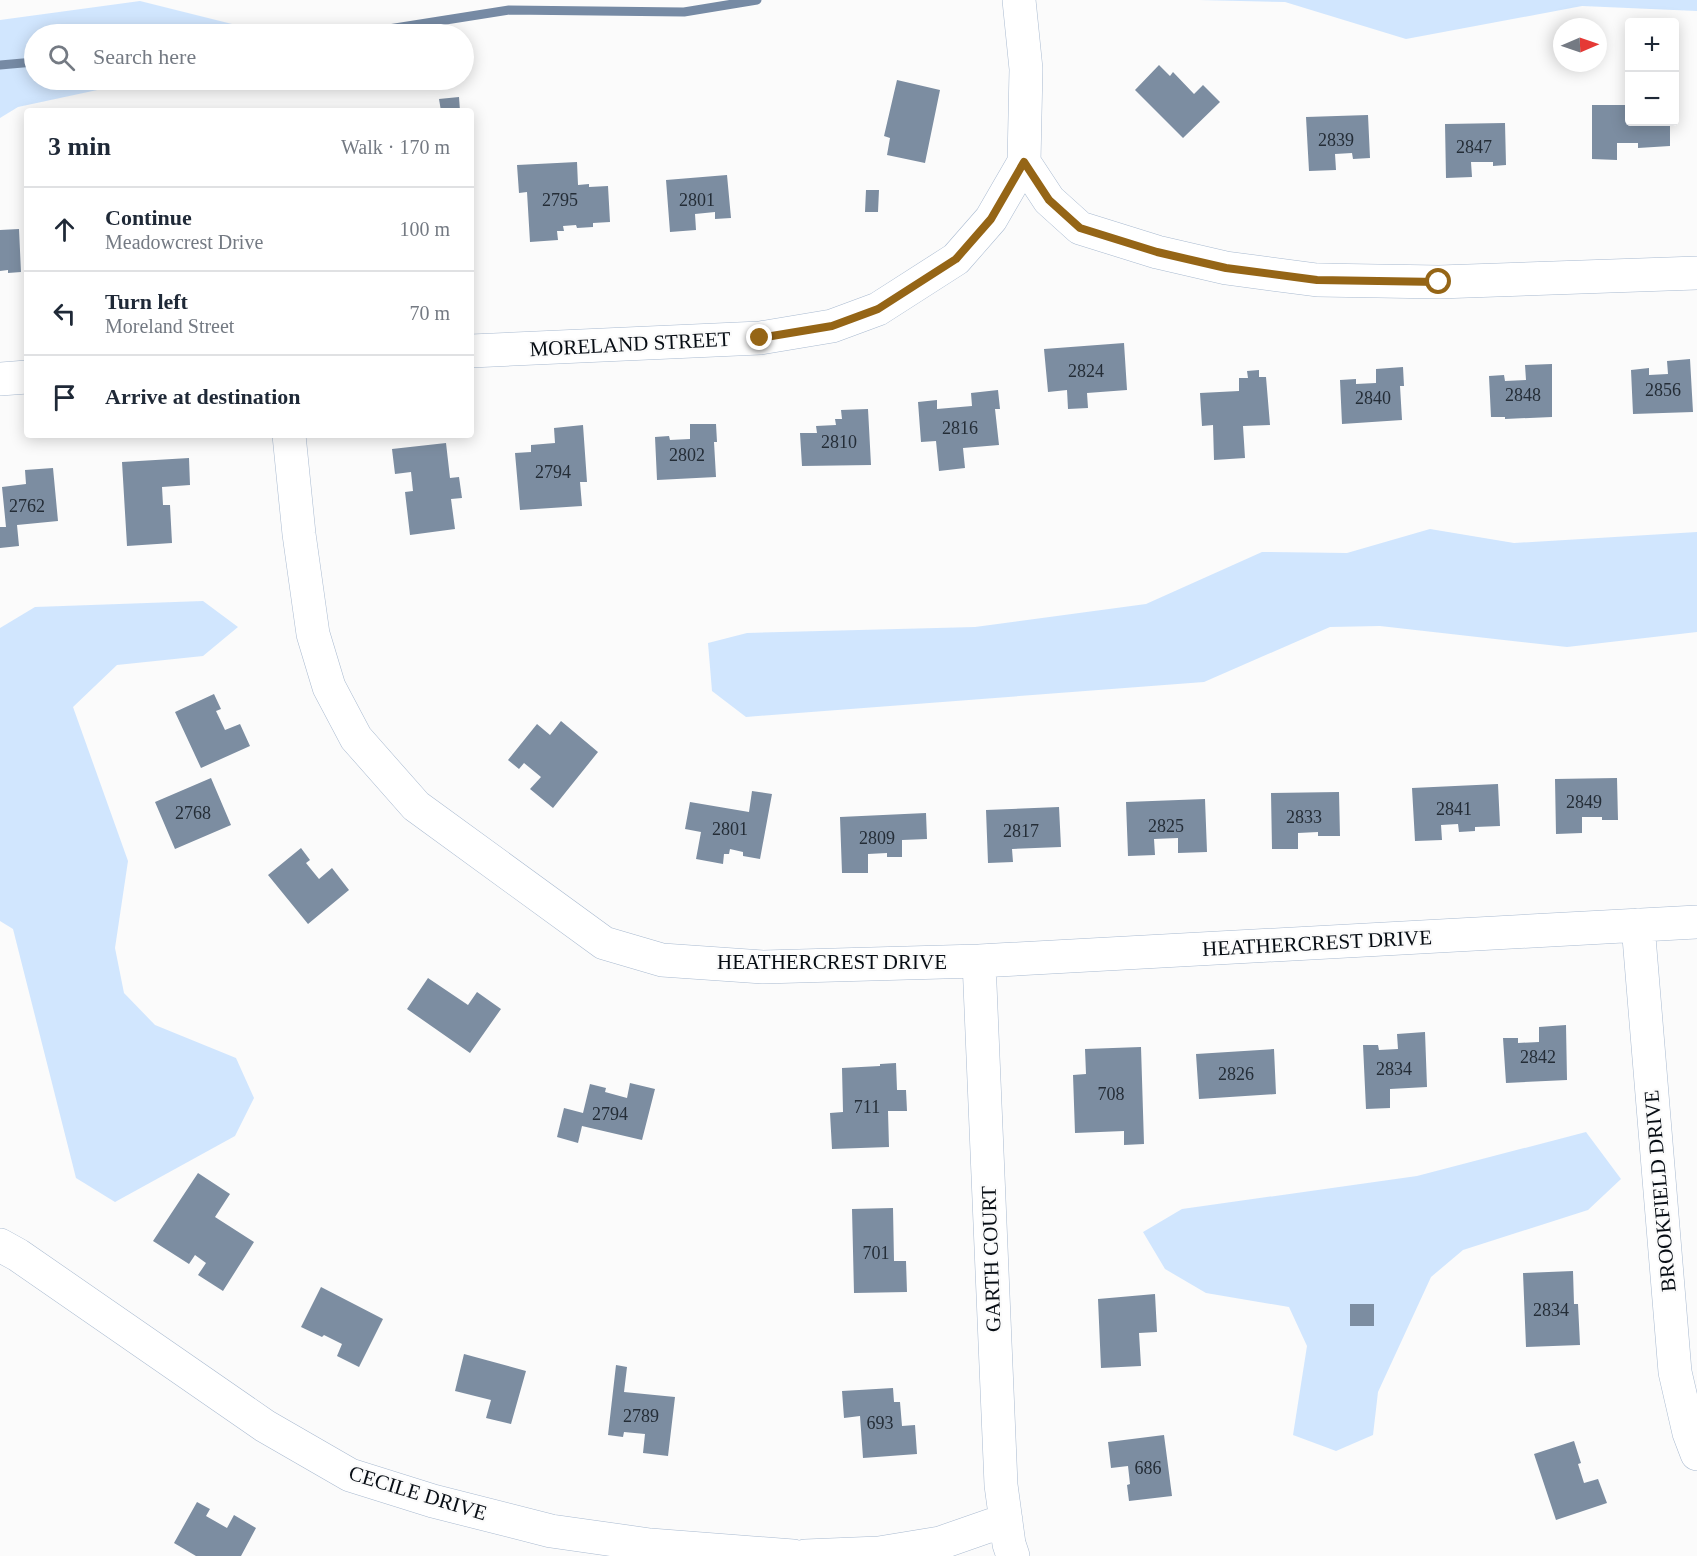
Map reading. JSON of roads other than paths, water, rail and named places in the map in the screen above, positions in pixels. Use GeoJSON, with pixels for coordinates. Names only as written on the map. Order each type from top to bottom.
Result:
{"type":"FeatureCollection","features":[{"type":"Feature","properties":{"kind":"street","name":"MORELAND STREET"},"geometry":{"type":"LineString","coordinates":[[474,351],[760,338],[832,326],[878,309],[956,259],[991,219],[1024,162],[1026,69],[1019,0]]}},
{"type":"Feature","properties":{"kind":"street"},"geometry":{"type":"LineString","coordinates":[[1024,162],[1049,200],[1080,228],[1157,252],[1226,268],[1317,280],[1439,282],[1697,273]]}},
{"type":"Feature","properties":{"kind":"street"},"geometry":{"type":"LineString","coordinates":[[0,379],[24,377]]}},
{"type":"Feature","properties":{"kind":"street","name":"HEATHERCREST DRIVE"},"geometry":{"type":"LineString","coordinates":[[289,438],[299,534],[314,634],[329,687],[356,738],[416,806],[604,943],[662,960],[763,967],[979,961],[1697,922]]}},
{"type":"Feature","properties":{"kind":"street","name":"BROOKFIELD DRIVE"},"geometry":{"type":"LineString","coordinates":[[1638,925],[1675,1372],[1689,1433],[1697,1454]]}},
{"type":"Feature","properties":{"kind":"street","name":"GARTH COURT"},"geometry":{"type":"LineString","coordinates":[[979,961],[1000,1485],[1013,1556]]}},
{"type":"Feature","properties":{"kind":"street","name":"CECILE DRIVE"},"geometry":{"type":"LineString","coordinates":[[0,1245],[18,1255],[265,1426],[350,1475],[433,1501],[548,1543],[650,1545],[793,1556]]}},
{"type":"Feature","properties":{"kind":"street"},"geometry":{"type":"LineString","coordinates":[[805,1556],[879,1553],[940,1543],[1006,1520]]}},
{"type":"Feature","properties":{"kind":"waterway"},"geometry":{"type":"LineString","coordinates":[[420,24],[509,10],[684,12],[757,0]]}},
{"type":"Feature","properties":{"kind":"waterway"},"geometry":{"type":"LineString","coordinates":[[0,65],[24,63]]}}]}
